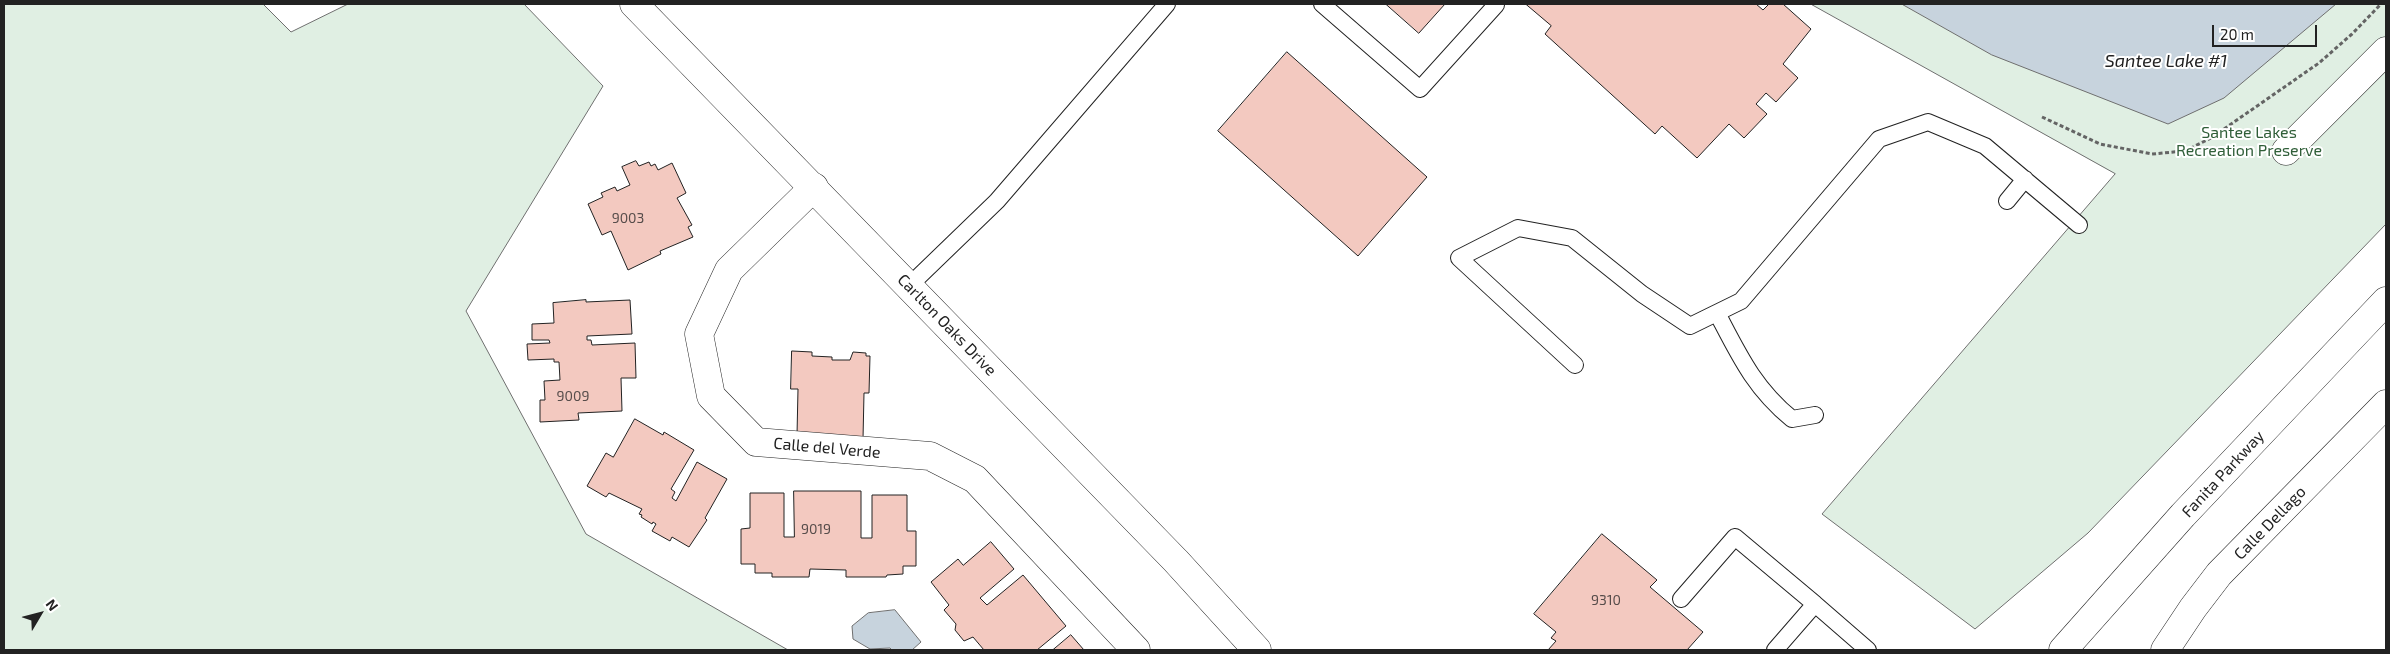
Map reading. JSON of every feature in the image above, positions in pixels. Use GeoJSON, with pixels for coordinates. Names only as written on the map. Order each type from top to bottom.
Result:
{"type":"FeatureCollection","features":[{"type":"Feature","properties":{"kind":"street","name":"Carlton Oaks Drive"},"geometry":{"type":"LineString","coordinates":[[634,4],[1176,561],[1257,650]]}},
{"type":"Feature","properties":{"kind":"street"},"geometry":{"type":"LineString","coordinates":[[2286,151],[2386,50]]}},
{"type":"Feature","properties":{"kind":"street","name":"Calle del Verde"},"geometry":{"type":"LineString","coordinates":[[814,187],[729,270],[699,334],[710,396],[756,442],[930,456],[975,478],[1136,650]]}},
{"type":"Feature","properties":{"kind":"street","name":"Fanita Parkway"},"geometry":{"type":"LineString","coordinates":[[2063,650],[2183,515],[2386,301]]}},
{"type":"Feature","properties":{"kind":"street","name":"Calle Dellago"},"geometry":{"type":"LineString","coordinates":[[2165,650],[2193,608],[2219,574],[2386,404]]}},
{"type":"Feature","properties":{"kind":"lane"},"geometry":{"type":"LineString","coordinates":[[909,286],[997,201],[1167,4]]}},
{"type":"Feature","properties":{"kind":"lane"},"geometry":{"type":"LineString","coordinates":[[1322,4],[1420,90],[1496,5]]}},
{"type":"Feature","properties":{"kind":"lane"},"geometry":{"type":"LineString","coordinates":[[1575,365],[1459,258],[1518,228],[1572,238],[1642,294],[1690,326],[1741,301],[1879,138],[1928,122],[1985,146],[2079,225]]}},
{"type":"Feature","properties":{"kind":"lane"},"geometry":{"type":"LineString","coordinates":[[2007,201],[2025,179]]}},
{"type":"Feature","properties":{"kind":"lane"},"geometry":{"type":"LineString","coordinates":[[1717,313],[1743,363],[1771,402],[1792,419],[1815,415]]}},
{"type":"Feature","properties":{"kind":"lane"},"geometry":{"type":"LineString","coordinates":[[1681,599],[1735,537],[1868,650]]}},
{"type":"Feature","properties":{"kind":"lane"},"geometry":{"type":"LineString","coordinates":[[1775,650],[1816,604]]}},
{"type":"Feature","properties":{"kind":"path"},"geometry":{"type":"LineString","coordinates":[[2042,117],[2100,144],[2152,154],[2185,151],[2211,138],[2318,63],[2352,34],[2381,4]]}},
{"type":"Feature","properties":{"kind":"green space"},"geometry":{"type":"Polygon","coordinates":[[[4,4],[263,4],[291,32],[348,4],[524,4],[603,86],[466,311],[586,534],[788,650],[4,650],[4,4]]]}},
{"type":"Feature","properties":{"kind":"green space","name":"Santee Lakes Recreation Preserve"},"geometry":{"type":"Polygon","coordinates":[[[1811,4],[2386,4],[2386,224],[2088,533],[1975,629],[1822,514],[2115,174],[1811,4]]]}},
{"type":"Feature","properties":{"kind":"water","name":"Santee Lake #1"},"geometry":{"type":"Polygon","coordinates":[[[1902,4],[2336,4],[2224,98],[2168,124],[1992,55],[1902,4]]]}},
{"type":"Feature","properties":{"kind":"water"},"geometry":{"type":"Polygon","coordinates":[[[895,610],[921,642],[912,650],[870,649],[853,639],[852,626],[868,613],[895,610]]]}},
{"type":"Feature","properties":{"kind":"building"},"geometry":{"type":"Polygon","coordinates":[[[1386,4],[1445,4],[1419,33],[1386,4]]]}},
{"type":"Feature","properties":{"kind":"building"},"geometry":{"type":"Polygon","coordinates":[[[1526,4],[1756,4],[1763,10],[1769,4],[1783,4],[1811,29],[1783,64],[1798,78],[1776,102],[1766,93],[1756,104],[1767,114],[1744,138],[1729,124],[1697,158],[1662,126],[1655,134],[1545,34],[1551,26],[1526,4]]]}},
{"type":"Feature","properties":{"kind":"building"},"geometry":{"type":"Polygon","coordinates":[[[1287,52],[1427,177],[1358,256],[1218,131],[1287,52]]]}},
{"type":"Feature","properties":{"kind":"building"},"geometry":{"type":"Polygon","coordinates":[[[636,161],[639,166],[649,162],[651,166],[655,164],[658,170],[672,163],[686,193],[677,198],[692,225],[688,227],[693,237],[660,251],[661,254],[628,270],[611,231],[602,235],[588,204],[603,197],[601,193],[615,187],[617,191],[630,185],[622,167],[636,161]]]}},
{"type":"Feature","properties":{"kind":"building"},"geometry":{"type":"Polygon","coordinates":[[[586,300],[586,302],[630,300],[632,334],[587,336],[587,340],[591,340],[592,345],[635,343],[636,378],[621,378],[622,411],[578,413],[579,420],[540,422],[540,400],[545,400],[544,381],[560,380],[559,362],[554,362],[554,359],[528,360],[527,344],[550,343],[549,340],[532,340],[532,324],[554,323],[553,303],[586,300]]]}},
{"type":"Feature","properties":{"kind":"building"},"geometry":{"type":"Polygon","coordinates":[[[792,351],[812,352],[812,356],[832,357],[832,360],[850,360],[853,352],[866,353],[866,356],[870,356],[869,393],[864,393],[863,439],[797,435],[798,389],[791,389],[792,351]]]}},
{"type":"Feature","properties":{"kind":"building"},"geometry":{"type":"Polygon","coordinates":[[[635,419],[663,435],[664,432],[694,450],[671,489],[675,492],[672,498],[676,501],[697,462],[727,479],[705,518],[707,520],[689,547],[672,537],[670,541],[652,531],[656,524],[653,522],[652,524],[641,517],[642,515],[639,514],[642,509],[609,493],[606,497],[587,486],[606,453],[613,457],[635,419]]]}},
{"type":"Feature","properties":{"kind":"building"},"geometry":{"type":"Polygon","coordinates":[[[794,491],[861,491],[861,538],[872,538],[872,495],[907,495],[907,531],[916,531],[916,566],[903,566],[903,574],[887,575],[886,577],[846,577],[846,570],[810,569],[809,577],[772,577],[772,573],[755,573],[755,564],[741,564],[741,529],[750,528],[750,493],[784,493],[784,537],[794,537],[794,491]]]}},
{"type":"Feature","properties":{"kind":"building"},"geometry":{"type":"Polygon","coordinates":[[[1602,534],[1657,580],[1650,587],[1703,632],[1687,650],[1548,650],[1556,641],[1551,638],[1556,632],[1534,614],[1602,534]]]}},
{"type":"Feature","properties":{"kind":"building"},"geometry":{"type":"Polygon","coordinates":[[[991,542],[1014,569],[980,598],[987,605],[1023,575],[1066,626],[1037,650],[984,650],[973,637],[964,641],[955,630],[956,624],[944,610],[949,605],[931,582],[958,559],[963,565],[991,542]]]}},
{"type":"Feature","properties":{"kind":"building"},"geometry":{"type":"Polygon","coordinates":[[[1071,635],[1084,650],[1053,650],[1071,635]]]}}]}
